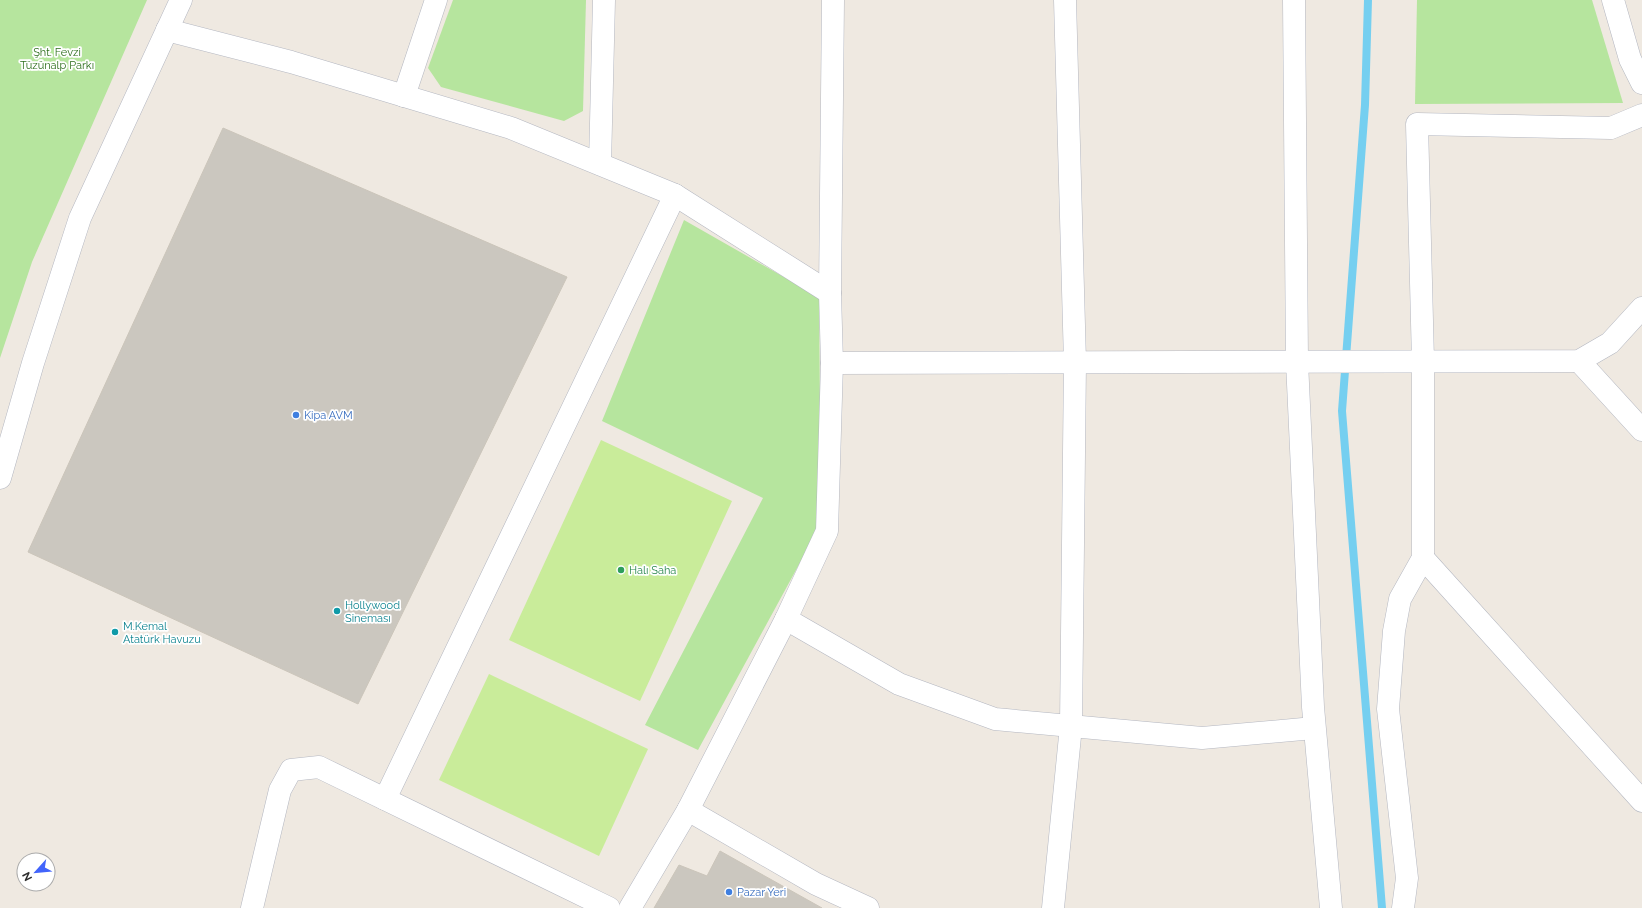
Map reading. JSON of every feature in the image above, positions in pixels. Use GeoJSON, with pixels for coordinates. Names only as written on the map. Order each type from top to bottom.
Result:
{"type":"FeatureCollection","features":[{"type":"Feature","properties":{"kind":"street"},"geometry":{"type":"LineString","coordinates":[[0,478],[33,363],[80,218],[181,0]]}},
{"type":"Feature","properties":{"kind":"street"},"geometry":{"type":"LineString","coordinates":[[404,96],[436,0]]}},
{"type":"Feature","properties":{"kind":"street"},"geometry":{"type":"LineString","coordinates":[[600,164],[604,0]]}},
{"type":"Feature","properties":{"kind":"street"},"geometry":{"type":"LineString","coordinates":[[630,908],[688,810],[786,619],[827,531],[832,363],[830,293],[833,0]]}},
{"type":"Feature","properties":{"kind":"street"},"geometry":{"type":"LineString","coordinates":[[1052,908],[1071,726],[1075,362],[1065,0]]}},
{"type":"Feature","properties":{"kind":"street"},"geometry":{"type":"LineString","coordinates":[[1294,0],[1297,362],[1314,728],[1331,908]]}},
{"type":"Feature","properties":{"kind":"street"},"geometry":{"type":"LineString","coordinates":[[1613,0],[1630,59],[1642,83]]}},
{"type":"Feature","properties":{"kind":"street"},"geometry":{"type":"LineString","coordinates":[[167,30],[291,62],[511,128],[675,195],[830,293]]}},
{"type":"Feature","properties":{"kind":"street"},"geometry":{"type":"LineString","coordinates":[[1403,908],[1407,878],[1388,709],[1394,631],[1400,599],[1422,558],[1423,361],[1417,124],[1611,128],[1642,115]]}},
{"type":"Feature","properties":{"kind":"street"},"geometry":{"type":"LineString","coordinates":[[385,799],[675,195]]}},
{"type":"Feature","properties":{"kind":"street"},"geometry":{"type":"LineString","coordinates":[[832,363],[1579,361],[1610,343],[1642,308]]}},
{"type":"Feature","properties":{"kind":"street"},"geometry":{"type":"LineString","coordinates":[[1579,361],[1642,430]]}},
{"type":"Feature","properties":{"kind":"street"},"geometry":{"type":"LineString","coordinates":[[1422,558],[1642,801]]}},
{"type":"Feature","properties":{"kind":"street"},"geometry":{"type":"LineString","coordinates":[[786,619],[899,684],[996,719],[1202,738],[1314,728]]}},
{"type":"Feature","properties":{"kind":"street"},"geometry":{"type":"LineString","coordinates":[[252,908],[280,790],[291,770],[319,767],[608,908]]}},
{"type":"Feature","properties":{"kind":"street"},"geometry":{"type":"LineString","coordinates":[[688,810],[816,884],[868,908]]}},
{"type":"Feature","properties":{"kind":"green space","name":"Şht. Fevzi Tüzünalp Parkı"},"geometry":{"type":"Polygon","coordinates":[[[0,0],[147,0],[32,262],[0,358],[0,0]]]}},
{"type":"Feature","properties":{"kind":"green space"},"geometry":{"type":"Polygon","coordinates":[[[453,0],[586,0],[583,111],[564,121],[441,87],[428,68],[453,0]]]}},
{"type":"Feature","properties":{"kind":"green space"},"geometry":{"type":"Polygon","coordinates":[[[1417,0],[1592,0],[1623,103],[1415,104],[1417,0]]]}},
{"type":"Feature","properties":{"kind":"green space"},"geometry":{"type":"Polygon","coordinates":[[[684,220],[819,297],[821,524],[698,750],[645,725],[763,498],[602,421],[684,220]]]}},
{"type":"Feature","properties":{"kind":"green space","name":"Halı Saha"},"geometry":{"type":"Polygon","coordinates":[[[601,440],[732,501],[640,701],[509,640],[601,440]]]}},
{"type":"Feature","properties":{"kind":"green space"},"geometry":{"type":"Polygon","coordinates":[[[489,674],[648,749],[599,856],[439,780],[489,674]]]}},
{"type":"Feature","properties":{"kind":"building","name":"Kipa AVM"},"geometry":{"type":"Polygon","coordinates":[[[223,128],[567,277],[358,704],[28,552],[223,128]]]}},
{"type":"Feature","properties":{"kind":"building","name":"Pazar Yeri"},"geometry":{"type":"Polygon","coordinates":[[[720,851],[822,908],[654,908],[679,865],[707,876],[720,851]]]}},
{"type":"Feature","properties":{"kind":"waterway"},"geometry":{"type":"LineString","coordinates":[[1368,0],[1365,105],[1342,411],[1382,908]]}},
{"type":"Feature","properties":{"kind":"place","name":"Kipa AVM"},"geometry":{"type":"Point","coordinates":[296,415]}},
{"type":"Feature","properties":{"kind":"place","name":"Halı Saha"},"geometry":{"type":"Point","coordinates":[621,570]}},
{"type":"Feature","properties":{"kind":"place","name":"Hollywood Sineması"},"geometry":{"type":"Point","coordinates":[337,611]}},
{"type":"Feature","properties":{"kind":"place","name":"M.Kemal Atatürk Havuzu"},"geometry":{"type":"Point","coordinates":[115,632]}},
{"type":"Feature","properties":{"kind":"place","name":"Pazar Yeri"},"geometry":{"type":"Point","coordinates":[729,892]}}]}
